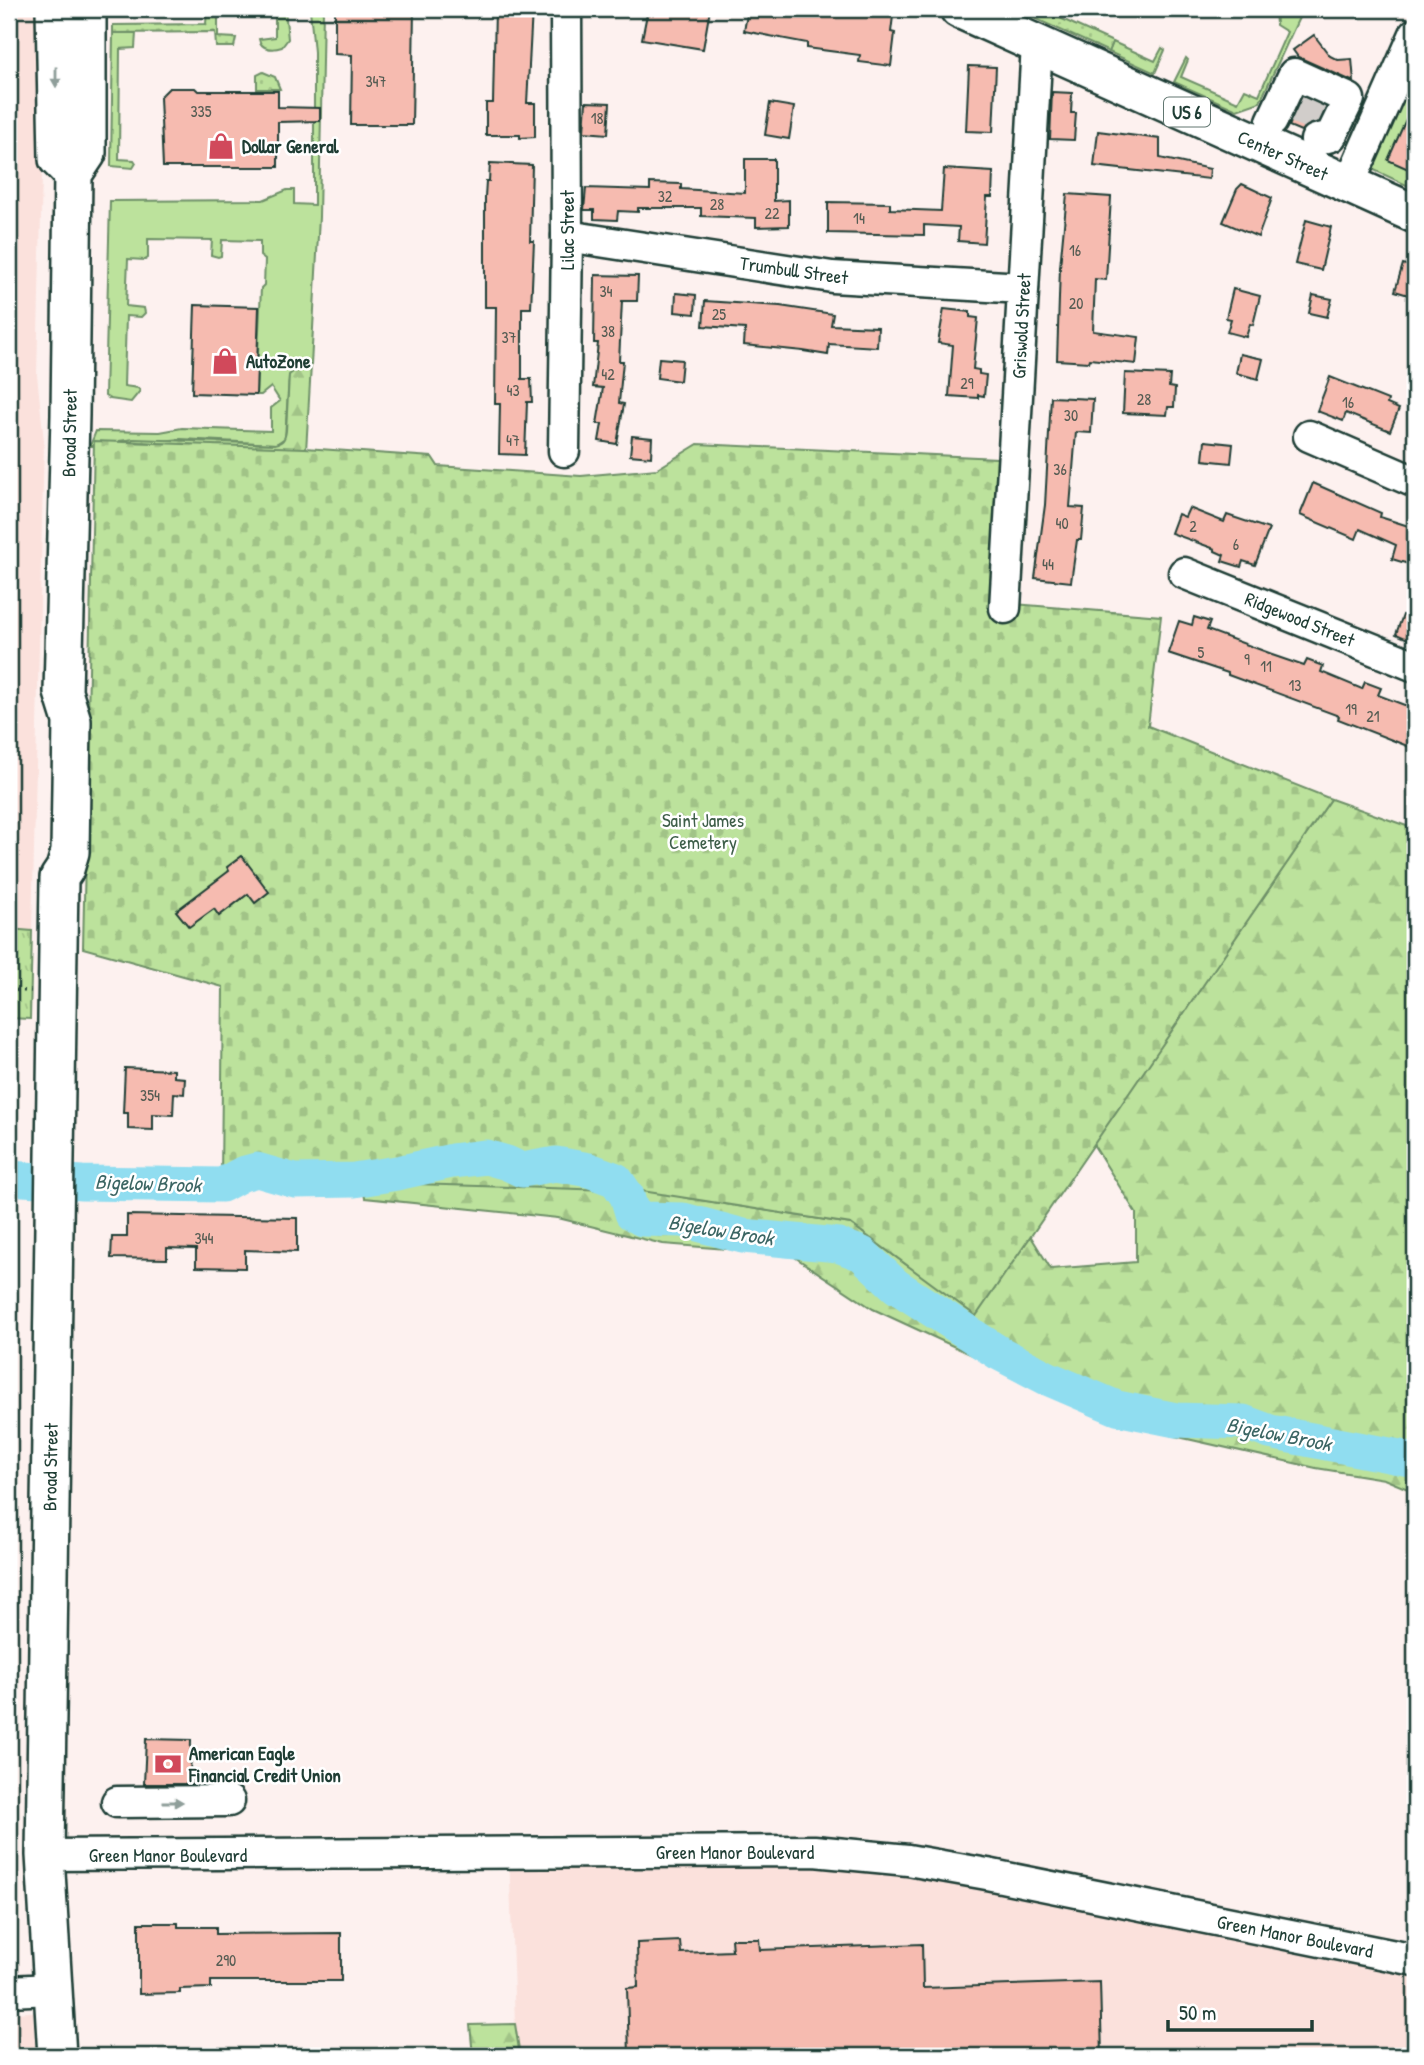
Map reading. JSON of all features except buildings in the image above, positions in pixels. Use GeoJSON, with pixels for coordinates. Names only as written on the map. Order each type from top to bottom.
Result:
{"type":"FeatureCollection","features":[{"type":"Feature","properties":{"kind":"main road","name":"Broad Street"},"geometry":{"type":"LineString","coordinates":[[55,9],[58,159],[73,174]]}},
{"type":"Feature","properties":{"kind":"main road","name":"Broad Street"},"geometry":{"type":"LineString","coordinates":[[57,2056],[45,1855],[54,1182],[59,878],[69,860],[70,852],[72,721],[63,692],[73,174],[87,153],[87,9]]}},
{"type":"Feature","properties":{"kind":"main road","name":"Center Street"},"geometry":{"type":"LineString","coordinates":[[959,9],[1037,44],[1276,119],[1321,137],[1349,184],[1415,214]]}},
{"type":"Feature","properties":{"kind":"street","name":"Lilac Street"},"geometry":{"type":"LineString","coordinates":[[564,451],[568,236],[566,9]]}},
{"type":"Feature","properties":{"kind":"street"},"geometry":{"type":"LineString","coordinates":[[1349,184],[1415,34]]}},
{"type":"Feature","properties":{"kind":"street","name":"Griswold Street"},"geometry":{"type":"LineString","coordinates":[[1005,608],[1037,44]]}},
{"type":"Feature","properties":{"kind":"street"},"geometry":{"type":"LineString","coordinates":[[1276,119],[1294,74],[1349,99],[1321,137]]}},
{"type":"Feature","properties":{"kind":"street"},"geometry":{"type":"LineString","coordinates":[[1321,137],[1370,138]]}},
{"type":"Feature","properties":{"kind":"street","name":"Trumbull Street"},"geometry":{"type":"LineString","coordinates":[[568,236],[832,277],[1023,288]]}},
{"type":"Feature","properties":{"kind":"street"},"geometry":{"type":"LineString","coordinates":[[1309,436],[1415,482]]}},
{"type":"Feature","properties":{"kind":"street","name":"Ridgewood Street"},"geometry":{"type":"LineString","coordinates":[[1184,573],[1415,666]]}},
{"type":"Feature","properties":{"kind":"street"},"geometry":{"type":"LineString","coordinates":[[117,1802],[229,1801]]}},
{"type":"Feature","properties":{"kind":"street","name":"Green Manor Boulevard"},"geometry":{"type":"LineString","coordinates":[[45,1855],[814,1851],[908,1860],[987,1874],[1415,1960]]}},
{"type":"Feature","properties":{"kind":"street"},"geometry":{"type":"LineString","coordinates":[[9,1991],[52,1989]]}},
{"type":"Feature","properties":{"kind":"path"},"geometry":{"type":"LineString","coordinates":[[9,990],[33,991]]}},
{"type":"Feature","properties":{"kind":"shaded area"},"geometry":{"type":"Polygon","coordinates":[[[9,9],[39,9],[42,175],[37,375],[44,441],[32,931],[9,929],[9,9]]]}},
{"type":"Feature","properties":{"kind":"shaded area"},"geometry":{"type":"Polygon","coordinates":[[[814,1851],[1415,1960],[1415,2056],[520,2056],[515,2024],[509,1852],[814,1851]]]}},
{"type":"Feature","properties":{"kind":"shaded area"},"geometry":{"type":"Polygon","coordinates":[[[33,2012],[36,2056],[9,2056],[9,2013],[33,2012]]]}},
{"type":"Feature","properties":{"kind":"green space"},"geometry":{"type":"Polygon","coordinates":[[[207,9],[218,9],[218,37],[236,38],[234,47],[216,47],[215,32],[113,33],[113,25],[206,24],[207,9]]]}},
{"type":"Feature","properties":{"kind":"green space"},"geometry":{"type":"Polygon","coordinates":[[[275,9],[285,9],[288,39],[282,47],[275,49],[262,45],[259,39],[275,37],[275,9]]]}},
{"type":"Feature","properties":{"kind":"green space"},"geometry":{"type":"Polygon","coordinates":[[[310,9],[323,9],[319,217],[311,365],[301,366],[289,376],[285,438],[276,444],[181,439],[90,446],[96,431],[160,432],[182,428],[271,431],[271,408],[280,401],[271,387],[261,395],[256,395],[261,288],[264,285],[265,260],[260,256],[260,241],[222,240],[221,256],[218,257],[211,255],[212,240],[148,239],[148,258],[128,259],[126,306],[144,308],[145,313],[141,317],[126,316],[124,386],[138,388],[140,391],[131,402],[105,396],[110,201],[263,200],[287,190],[294,190],[294,204],[314,205],[314,52],[310,9]]]}},
{"type":"Feature","properties":{"kind":"green space"},"geometry":{"type":"Polygon","coordinates":[[[1014,9],[1040,9],[1113,42],[1109,52],[1014,9]]]}},
{"type":"Feature","properties":{"kind":"green space"},"geometry":{"type":"Polygon","coordinates":[[[1275,9],[1303,9],[1260,102],[1237,110],[1174,82],[1186,58],[1188,60],[1181,77],[1238,102],[1245,89],[1259,95],[1287,32],[1276,25],[1275,9]]]}},
{"type":"Feature","properties":{"kind":"green space"},"geometry":{"type":"Polygon","coordinates":[[[113,33],[136,33],[135,48],[120,49],[119,159],[134,160],[136,163],[133,168],[111,166],[113,33]]]}},
{"type":"Feature","properties":{"kind":"green space"},"geometry":{"type":"Polygon","coordinates":[[[1113,42],[1155,61],[1162,48],[1165,50],[1155,73],[1109,52],[1113,42]]]}},
{"type":"Feature","properties":{"kind":"green space"},"geometry":{"type":"Polygon","coordinates":[[[1415,68],[1415,189],[1372,169],[1415,68]]]}},
{"type":"Feature","properties":{"kind":"green space"},"geometry":{"type":"Polygon","coordinates":[[[263,72],[275,77],[280,89],[257,89],[257,75],[263,72]]]}},
{"type":"Feature","properties":{"kind":"green space"},"geometry":{"type":"Polygon","coordinates":[[[311,365],[306,451],[119,441],[134,439],[278,443],[286,434],[289,375],[301,366],[311,365]]]}},
{"type":"Feature","properties":{"kind":"green space","name":"Saint James Cemetery"},"geometry":{"type":"Polygon","coordinates":[[[94,441],[305,448],[432,457],[438,466],[581,476],[657,469],[698,444],[997,458],[990,602],[1161,616],[1148,726],[1331,799],[976,1316],[851,1224],[642,1191],[221,1178],[223,987],[83,948],[94,441]]]}},
{"type":"Feature","properties":{"kind":"green space"},"geometry":{"type":"Polygon","coordinates":[[[1331,799],[1415,829],[1415,1492],[1384,1479],[1316,1468],[1121,1424],[873,1309],[790,1254],[663,1244],[558,1218],[365,1198],[357,1165],[249,1028],[682,1197],[851,1224],[907,1265],[984,1161],[1051,1269],[1136,1262],[1136,1213],[1093,1144],[1331,799]]]}},
{"type":"Feature","properties":{"kind":"green space"},"geometry":{"type":"Polygon","coordinates":[[[9,929],[32,931],[30,1019],[9,1018],[9,929]]]}},
{"type":"Feature","properties":{"kind":"green space"},"geometry":{"type":"Polygon","coordinates":[[[515,2024],[520,2056],[473,2056],[470,2025],[515,2024]]]}},
{"type":"Feature","properties":{"kind":"waterway","name":"Bigelow Brook"},"geometry":{"type":"LineString","coordinates":[[9,1178],[82,1183],[222,1185],[242,1174],[257,1170],[295,1181],[354,1180],[486,1157],[522,1170],[556,1164],[589,1170],[616,1180],[627,1196],[632,1213],[642,1219],[683,1220],[743,1236],[838,1245],[862,1254],[896,1286],[999,1353],[1047,1378],[1117,1408],[1176,1420],[1243,1422],[1270,1432],[1415,1460]]}},
{"type":"Feature","properties":{"kind":"waterway"},"geometry":{"type":"LineString","coordinates":[[510,2051],[510,2056]]}},
{"type":"Feature","properties":{"kind":"tunnel"},"geometry":{"type":"LineString","coordinates":[[1293,107],[1324,120]]}},
{"type":"Feature","properties":{"kind":"place","name":"Dollar General"},"geometry":{"type":"Point","coordinates":[221,146]}},
{"type":"Feature","properties":{"kind":"place","name":"AutoZone"},"geometry":{"type":"Point","coordinates":[225,361]}},
{"type":"Feature","properties":{"kind":"place","name":"American Eagle Financial Credit Union"},"geometry":{"type":"Point","coordinates":[168,1764]}}]}
